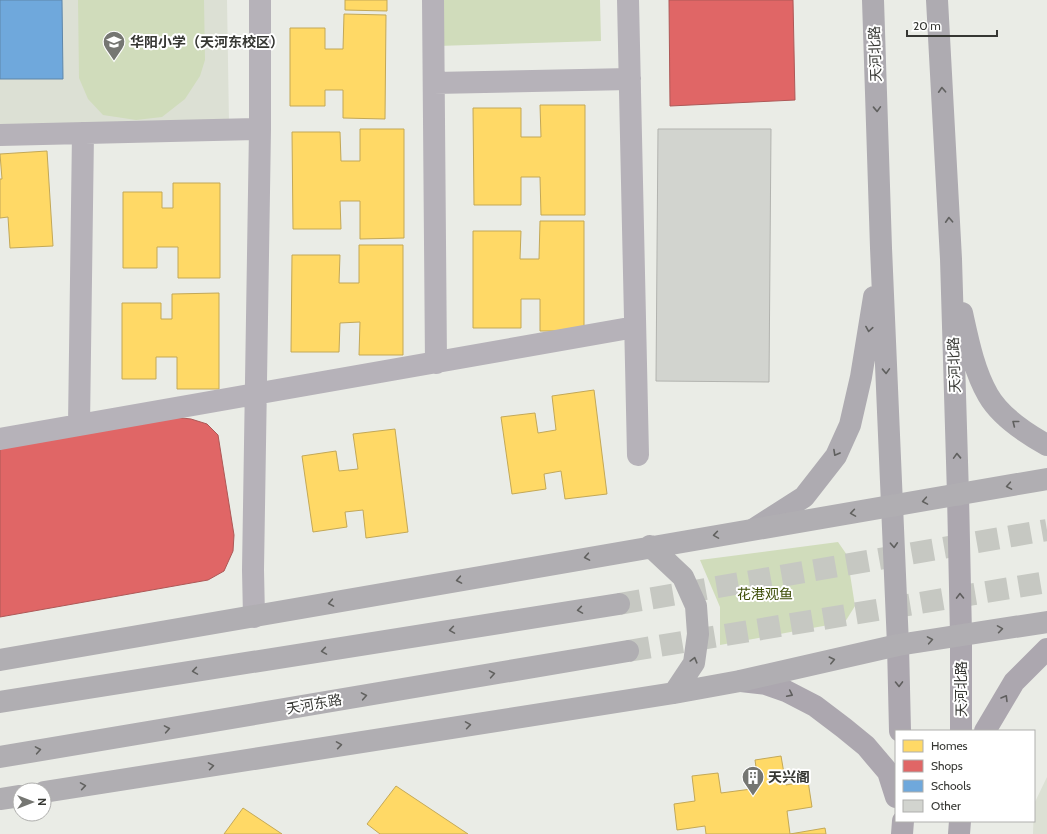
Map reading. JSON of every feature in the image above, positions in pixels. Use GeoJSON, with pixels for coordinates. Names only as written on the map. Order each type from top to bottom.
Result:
{"type":"FeatureCollection","features":[{"type":"Feature","properties":{"kind":"highway"},"geometry":{"type":"LineString","coordinates":[[0,660],[650,546],[1047,479]]}},
{"type":"Feature","properties":{"kind":"highway"},"geometry":{"type":"LineString","coordinates":[[650,546],[684,578],[696,606],[698,634],[694,663],[674,693]]}},
{"type":"Feature","properties":{"kind":"highway"},"geometry":{"type":"LineString","coordinates":[[0,702],[619,604]]}},
{"type":"Feature","properties":{"kind":"highway"},"geometry":{"type":"LineString","coordinates":[[52,791],[674,693],[740,681],[898,646],[1047,622]]}},
{"type":"Feature","properties":{"kind":"highway","name":"天河东路"},"geometry":{"type":"LineString","coordinates":[[0,757],[628,652]]}},
{"type":"Feature","properties":{"kind":"highway"},"geometry":{"type":"LineString","coordinates":[[0,799],[12,797]]}},
{"type":"Feature","properties":{"kind":"main road","name":"天河北路"},"geometry":{"type":"LineString","coordinates":[[873,0],[900,730]]}},
{"type":"Feature","properties":{"kind":"main road","name":"天河北路"},"geometry":{"type":"LineString","coordinates":[[937,0],[951,259],[961,635],[961,730]]}},
{"type":"Feature","properties":{"kind":"main road"},"geometry":{"type":"LineString","coordinates":[[754,529],[804,497],[836,456],[850,425],[861,377],[881,248]]}},
{"type":"Feature","properties":{"kind":"main road"},"geometry":{"type":"LineString","coordinates":[[951,259],[966,330],[975,363],[989,396],[1010,420],[1047,445]]}},
{"type":"Feature","properties":{"kind":"main road"},"geometry":{"type":"LineString","coordinates":[[986,730],[1014,682],[1047,649]]}},
{"type":"Feature","properties":{"kind":"main road"},"geometry":{"type":"LineString","coordinates":[[740,681],[766,684],[815,706],[866,746],[888,772],[895,794]]}},
{"type":"Feature","properties":{"kind":"main road"},"geometry":{"type":"LineString","coordinates":[[902,834],[903,822]]}},
{"type":"Feature","properties":{"kind":"main road"},"geometry":{"type":"LineString","coordinates":[[959,834],[960,822]]}},
{"type":"Feature","properties":{"kind":"street"},"geometry":{"type":"LineString","coordinates":[[254,616],[255,395],[260,129],[260,0]]}},
{"type":"Feature","properties":{"kind":"street"},"geometry":{"type":"LineString","coordinates":[[433,0],[436,363]]}},
{"type":"Feature","properties":{"kind":"street"},"geometry":{"type":"LineString","coordinates":[[628,0],[638,455]]}},
{"type":"Feature","properties":{"kind":"street"},"geometry":{"type":"LineString","coordinates":[[434,84],[630,79]]}},
{"type":"Feature","properties":{"kind":"street"},"geometry":{"type":"LineString","coordinates":[[0,135],[260,129]]}},
{"type":"Feature","properties":{"kind":"street"},"geometry":{"type":"LineString","coordinates":[[79,425],[83,133]]}},
{"type":"Feature","properties":{"kind":"street"},"geometry":{"type":"LineString","coordinates":[[0,439],[635,327]]}},
{"type":"Feature","properties":{"kind":"shaded area","name":"华阳小学（天河东校区）"},"geometry":{"type":"Polygon","coordinates":[[[0,0],[227,0],[229,123],[0,125],[0,0]]]}},
{"type":"Feature","properties":{"kind":"shaded area"},"geometry":{"type":"Polygon","coordinates":[[[1047,777],[1047,834],[1033,834],[1033,822],[1035,822],[1035,802],[1047,777]]]}},
{"type":"Feature","properties":{"kind":"green space"},"geometry":{"type":"Polygon","coordinates":[[[78,0],[204,0],[205,60],[200,76],[185,99],[162,117],[136,120],[103,115],[88,99],[79,78],[78,0]]]}},
{"type":"Feature","properties":{"kind":"green space"},"geometry":{"type":"Polygon","coordinates":[[[435,0],[600,0],[601,41],[437,46],[435,0]]]}},
{"type":"Feature","properties":{"kind":"green space","name":"花港观鱼"},"geometry":{"type":"Polygon","coordinates":[[[838,542],[847,555],[855,606],[845,622],[720,645],[720,607],[700,560],[838,542]]]}},
{"type":"Feature","properties":{"kind":"building: Homes"},"geometry":{"type":"Polygon","coordinates":[[[345,0],[387,0],[387,11],[345,10],[345,0]]]}},
{"type":"Feature","properties":{"kind":"building: Homes"},"geometry":{"type":"Polygon","coordinates":[[[748,0],[781,0],[783,97],[692,99],[690,7],[749,6],[748,0]]]}},
{"type":"Feature","properties":{"kind":"building: Homes"},"geometry":{"type":"Polygon","coordinates":[[[344,14],[386,15],[385,119],[343,118],[343,90],[325,90],[325,106],[290,106],[290,28],[325,28],[325,49],[343,49],[344,14]]]}},
{"type":"Feature","properties":{"kind":"building: Homes"},"geometry":{"type":"Polygon","coordinates":[[[540,105],[585,105],[585,215],[541,215],[540,177],[521,177],[521,205],[474,205],[473,108],[521,108],[521,137],[541,137],[540,105]]]}},
{"type":"Feature","properties":{"kind":"building: Homes"},"geometry":{"type":"Polygon","coordinates":[[[360,129],[404,129],[404,238],[360,239],[360,201],[340,201],[341,229],[293,229],[292,132],[340,132],[341,161],[360,161],[360,129]]]}},
{"type":"Feature","properties":{"kind":"building: Homes"},"geometry":{"type":"Polygon","coordinates":[[[47,151],[53,246],[10,248],[8,217],[0,218],[0,179],[2,179],[0,154],[47,151]]]}},
{"type":"Feature","properties":{"kind":"building: Homes"},"geometry":{"type":"Polygon","coordinates":[[[744,166],[764,178],[765,222],[741,242],[741,285],[768,309],[767,345],[741,363],[719,333],[708,333],[693,363],[676,365],[661,336],[666,309],[689,285],[691,242],[671,233],[672,207],[684,175],[698,172],[710,191],[729,192],[744,166]]]}},
{"type":"Feature","properties":{"kind":"building: Homes"},"geometry":{"type":"Polygon","coordinates":[[[173,183],[220,183],[220,278],[178,278],[178,247],[157,247],[157,268],[123,268],[123,192],[162,192],[162,208],[173,208],[173,183]]]}},
{"type":"Feature","properties":{"kind":"building: Homes"},"geometry":{"type":"Polygon","coordinates":[[[540,221],[584,221],[584,331],[540,331],[540,299],[521,299],[521,328],[473,328],[473,231],[521,231],[520,259],[539,259],[540,221]]]}},
{"type":"Feature","properties":{"kind":"building: Homes"},"geometry":{"type":"Polygon","coordinates":[[[359,245],[403,245],[403,355],[359,355],[360,322],[340,323],[339,352],[291,352],[292,255],[340,255],[339,283],[359,283],[359,245]]]}},
{"type":"Feature","properties":{"kind":"building: Homes"},"geometry":{"type":"Polygon","coordinates":[[[219,293],[219,389],[177,389],[177,357],[156,357],[156,379],[122,379],[122,303],[161,303],[161,319],[172,319],[172,294],[219,293]]]}},
{"type":"Feature","properties":{"kind":"building: Homes"},"geometry":{"type":"Polygon","coordinates":[[[594,390],[607,494],[565,499],[561,471],[544,474],[546,489],[512,494],[501,417],[535,413],[538,433],[556,430],[552,396],[594,390]]]}},
{"type":"Feature","properties":{"kind":"building: Homes"},"geometry":{"type":"Polygon","coordinates":[[[163,422],[164,429],[184,425],[186,440],[181,441],[183,451],[188,450],[190,461],[195,460],[193,449],[204,447],[210,481],[193,483],[197,504],[223,500],[228,533],[206,538],[204,524],[199,525],[203,549],[211,548],[213,563],[173,570],[165,525],[154,527],[162,572],[121,578],[119,564],[126,562],[121,538],[117,539],[119,553],[103,556],[95,521],[118,517],[114,496],[93,500],[87,467],[103,464],[105,475],[110,475],[109,464],[114,463],[112,452],[107,453],[104,438],[123,435],[122,429],[137,427],[146,477],[157,475],[148,425],[163,422]]]}},
{"type":"Feature","properties":{"kind":"building: Homes"},"geometry":{"type":"Polygon","coordinates":[[[395,429],[408,532],[366,538],[363,510],[345,512],[347,527],[313,532],[302,456],[336,451],[339,471],[358,469],[353,434],[395,429]]]}},
{"type":"Feature","properties":{"kind":"building: Homes"},"geometry":{"type":"Polygon","coordinates":[[[2,454],[5,469],[0,470],[0,455],[2,454]]]}},
{"type":"Feature","properties":{"kind":"building: Homes"},"geometry":{"type":"Polygon","coordinates":[[[0,472],[2,481],[7,480],[9,490],[14,489],[12,478],[24,476],[29,510],[12,512],[16,533],[42,529],[47,563],[26,567],[24,553],[19,554],[23,579],[30,577],[33,592],[0,598],[0,472]]]}},
{"type":"Feature","properties":{"kind":"building: Homes","name":"天兴阁"},"geometry":{"type":"Polygon","coordinates":[[[781,756],[786,785],[808,781],[812,807],[787,811],[790,834],[706,834],[705,826],[677,830],[674,804],[695,801],[692,776],[718,773],[721,793],[759,788],[755,760],[781,756]]]}},
{"type":"Feature","properties":{"kind":"building: Homes"},"geometry":{"type":"Polygon","coordinates":[[[396,786],[468,834],[380,834],[367,824],[396,786]]]}},
{"type":"Feature","properties":{"kind":"building: Homes"},"geometry":{"type":"Polygon","coordinates":[[[243,808],[282,834],[224,834],[243,808]]]}},
{"type":"Feature","properties":{"kind":"building: Homes"},"geometry":{"type":"Polygon","coordinates":[[[825,828],[826,834],[790,834],[825,828]]]}},
{"type":"Feature","properties":{"kind":"building: Shops"},"geometry":{"type":"Polygon","coordinates":[[[669,0],[793,0],[795,100],[670,106],[669,0]]]}},
{"type":"Feature","properties":{"kind":"building: Shops"},"geometry":{"type":"Polygon","coordinates":[[[165,416],[191,419],[207,424],[218,435],[234,535],[233,551],[224,571],[208,580],[0,617],[0,444],[165,416]]]}},
{"type":"Feature","properties":{"kind":"building: Schools"},"geometry":{"type":"Polygon","coordinates":[[[0,0],[62,0],[63,79],[0,79],[0,0]]]}},
{"type":"Feature","properties":{"kind":"building: Other"},"geometry":{"type":"Polygon","coordinates":[[[658,129],[771,129],[769,382],[656,381],[658,129]]]}},
{"type":"Feature","properties":{"kind":"tunnel"},"geometry":{"type":"LineString","coordinates":[[619,604],[1047,530]]}},
{"type":"Feature","properties":{"kind":"tunnel"},"geometry":{"type":"LineString","coordinates":[[628,651],[1047,582]]}},
{"type":"Feature","properties":{"kind":"place","name":"华阳小学（天河东校区）"},"geometry":{"type":"Point","coordinates":[114,62]}},
{"type":"Feature","properties":{"kind":"place","name":"天兴阁"},"geometry":{"type":"Point","coordinates":[753,796]}}]}
